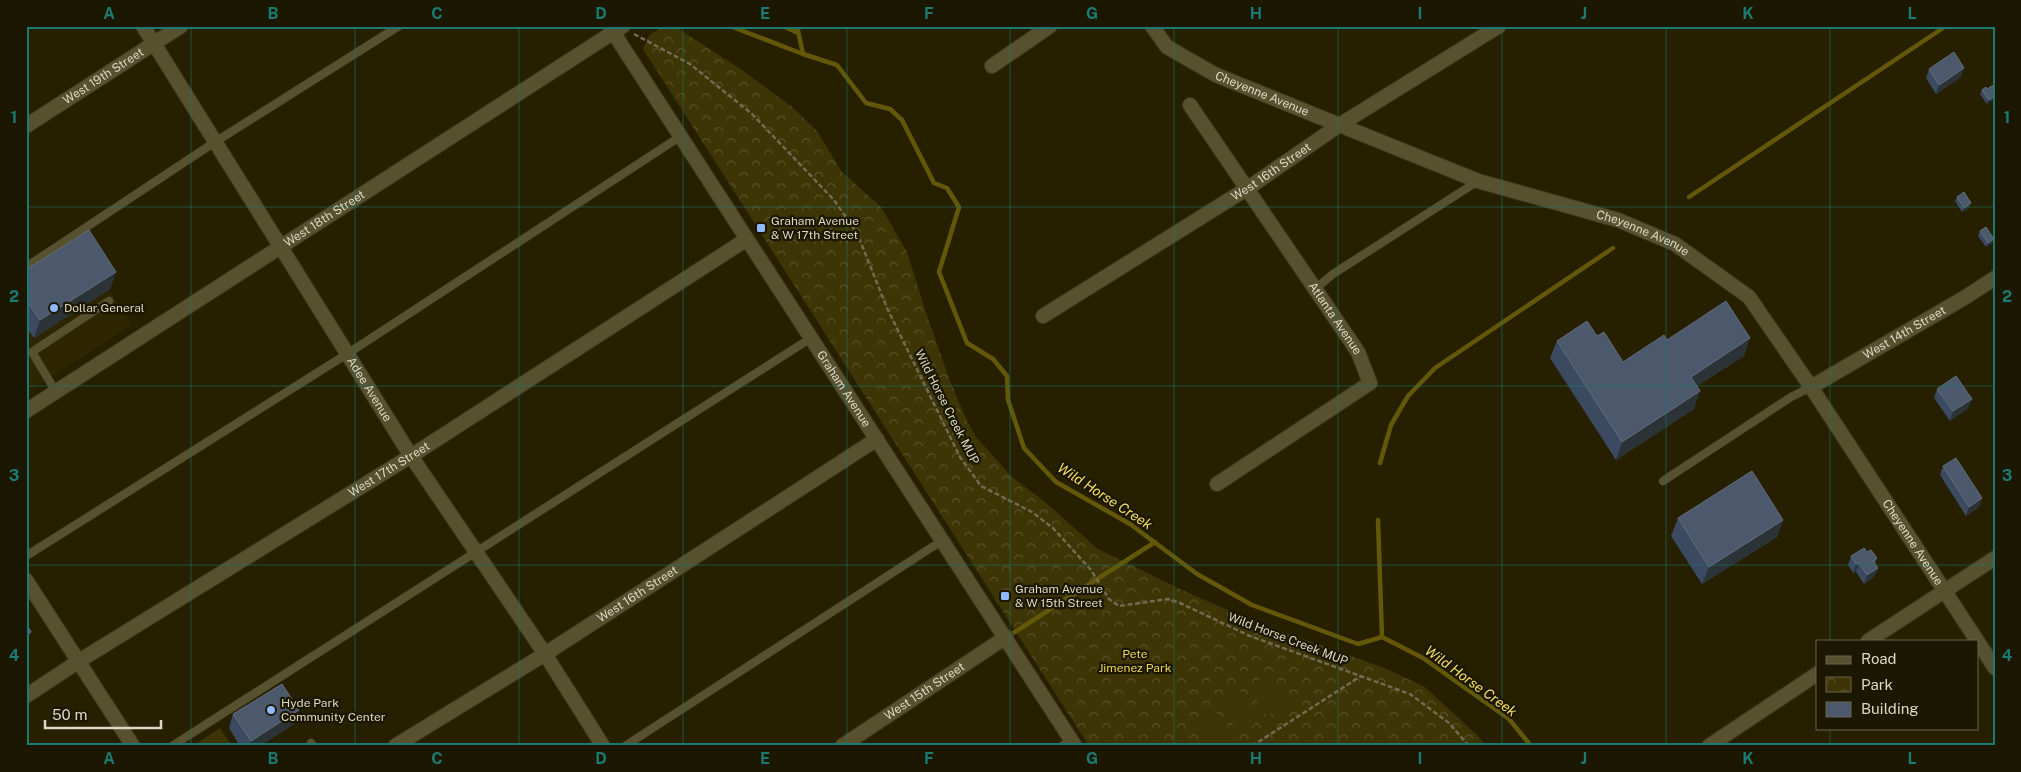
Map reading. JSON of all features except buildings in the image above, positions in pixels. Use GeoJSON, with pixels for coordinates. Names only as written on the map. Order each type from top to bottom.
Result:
{"type":"FeatureCollection","features":[{"type":"Feature","properties":{"kind":"street","name":"Adee Avenue"},"geometry":{"type":"LineString","coordinates":[[142,26],[411,456],[545,654],[603,746]]}},
{"type":"Feature","properties":{"kind":"street","name":"West 19th Street"},"geometry":{"type":"LineString","coordinates":[[26,126],[181,26]]}},
{"type":"Feature","properties":{"kind":"street"},"geometry":{"type":"LineString","coordinates":[[992,66],[1050,26]]}},
{"type":"Feature","properties":{"kind":"street","name":"Cheyenne Avenue"},"geometry":{"type":"LineString","coordinates":[[1152,26],[1167,48],[1216,75],[1478,180],[1618,220],[1675,244],[1749,297],[1811,387],[1977,640]]}},
{"type":"Feature","properties":{"kind":"street","name":"West 16th Street"},"geometry":{"type":"LineString","coordinates":[[1043,316],[1248,188],[1341,124],[1499,26]]}},
{"type":"Feature","properties":{"kind":"street","name":"Graham Avenue"},"geometry":{"type":"LineString","coordinates":[[617,28],[681,136],[1006,638],[1070,744]]}},
{"type":"Feature","properties":{"kind":"street","name":"West 18th Street"},"geometry":{"type":"LineString","coordinates":[[26,411],[617,28]]}},
{"type":"Feature","properties":{"kind":"street","name":"Atlanta Avenue"},"geometry":{"type":"LineString","coordinates":[[1190,104],[1358,352],[1370,383],[1217,484]]}},
{"type":"Feature","properties":{"kind":"street","name":"West 17th Street"},"geometry":{"type":"LineString","coordinates":[[26,696],[79,661],[411,456],[747,239]]}},
{"type":"Feature","properties":{"kind":"street","name":"West 14th Street"},"geometry":{"type":"LineString","coordinates":[[1811,387],[1995,278]]}},
{"type":"Feature","properties":{"kind":"street","name":"West 16th Street"},"geometry":{"type":"LineString","coordinates":[[395,746],[545,654],[877,439]]}},
{"type":"Feature","properties":{"kind":"street"},"geometry":{"type":"LineString","coordinates":[[1869,640],[1995,558]]}},
{"type":"Feature","properties":{"kind":"street"},"geometry":{"type":"LineString","coordinates":[[26,580],[133,746]]}},
{"type":"Feature","properties":{"kind":"street","name":"West 15th Street"},"geometry":{"type":"LineString","coordinates":[[842,746],[1006,638]]}},
{"type":"Feature","properties":{"kind":"street","name":"Cheyenne Avenue"},"geometry":{"type":"LineString","coordinates":[[1978,642],[1995,668]]}},
{"type":"Feature","properties":{"kind":"street"},"geometry":{"type":"LineString","coordinates":[[1709,746],[1816,675]]}},
{"type":"Feature","properties":{"kind":"lane"},"geometry":{"type":"LineString","coordinates":[[26,268],[216,142],[399,26]]}},
{"type":"Feature","properties":{"kind":"lane"},"geometry":{"type":"LineString","coordinates":[[26,556],[347,354],[681,136]]}},
{"type":"Feature","properties":{"kind":"lane"},"geometry":{"type":"LineString","coordinates":[[1315,289],[1333,274],[1478,180]]}},
{"type":"Feature","properties":{"kind":"lane"},"geometry":{"type":"LineString","coordinates":[[56,392],[32,352],[110,301]]}},
{"type":"Feature","properties":{"kind":"lane"},"geometry":{"type":"LineString","coordinates":[[172,746],[811,338]]}},
{"type":"Feature","properties":{"kind":"lane"},"geometry":{"type":"LineString","coordinates":[[1662,481],[1791,397],[1811,387]]}},
{"type":"Feature","properties":{"kind":"lane"},"geometry":{"type":"LineString","coordinates":[[625,746],[943,540]]}},
{"type":"Feature","properties":{"kind":"path","name":"Wild Horse Creek MUP"},"geometry":{"type":"LineString","coordinates":[[617,28],[690,64],[752,114],[834,200],[857,233],[887,308],[960,457],[973,476],[981,486],[1032,512],[1053,528],[1091,570],[1109,599],[1119,606],[1168,599],[1180,602],[1250,636],[1410,694],[1449,723],[1469,746]]}},
{"type":"Feature","properties":{"kind":"path"},"geometry":{"type":"LineString","coordinates":[[1252,746],[1361,676]]}},
{"type":"Feature","properties":{"kind":"shaded area"},"geometry":{"type":"Polygon","coordinates":[[[78,241],[132,325],[26,393],[26,274],[78,241]]]}},
{"type":"Feature","properties":{"kind":"green space","name":"Pete Jimenez Park"},"geometry":{"type":"Polygon","coordinates":[[[664,26],[674,26],[742,70],[791,106],[817,131],[842,172],[881,207],[907,252],[926,313],[966,419],[976,437],[1012,477],[1045,502],[1098,549],[1180,589],[1257,623],[1382,667],[1425,687],[1479,737],[1486,746],[1089,746],[643,49],[649,35],[664,26]]]}},
{"type":"Feature","properties":{"kind":"green space"},"geometry":{"type":"Polygon","coordinates":[[[1269,673],[1288,703],[1267,716],[1248,687],[1269,673]]]}},
{"type":"Feature","properties":{"kind":"green space"},"geometry":{"type":"Polygon","coordinates":[[[1242,691],[1261,720],[1239,734],[1220,704],[1242,691]]]}},
{"type":"Feature","properties":{"kind":"green space"},"geometry":{"type":"Polygon","coordinates":[[[1214,708],[1233,738],[1221,746],[1208,746],[1193,722],[1214,708]]]}},
{"type":"Feature","properties":{"kind":"green space"},"geometry":{"type":"Polygon","coordinates":[[[220,728],[232,746],[197,746],[196,744],[220,728]]]}},
{"type":"Feature","properties":{"kind":"waterway","name":"Wild Horse Creek"},"geometry":{"type":"LineString","coordinates":[[730,26],[803,54]]}},
{"type":"Feature","properties":{"kind":"waterway","name":"Wild Horse Creek"},"geometry":{"type":"LineString","coordinates":[[783,26],[798,33]]}},
{"type":"Feature","properties":{"kind":"waterway","name":"Wild Horse Creek"},"geometry":{"type":"LineString","coordinates":[[797,26],[803,54],[837,65],[866,103],[890,109],[902,120],[934,183],[947,188],[959,207],[939,272],[967,343],[993,359],[1007,376],[1008,400],[1024,448],[1056,482],[1130,524],[1197,574],[1252,605],[1358,644],[1382,637],[1423,658],[1509,719],[1531,746]]}},
{"type":"Feature","properties":{"kind":"waterway"},"geometry":{"type":"LineString","coordinates":[[1689,197],[1946,26]]}},
{"type":"Feature","properties":{"kind":"waterway"},"geometry":{"type":"LineString","coordinates":[[1380,463],[1391,425],[1408,396],[1435,368],[1613,248]]}},
{"type":"Feature","properties":{"kind":"waterway"},"geometry":{"type":"LineString","coordinates":[[1378,520],[1382,637]]}},
{"type":"Feature","properties":{"kind":"waterway"},"geometry":{"type":"LineString","coordinates":[[1007,637],[1155,542]]}},
{"type":"Feature","properties":{"kind":"place","name":"Graham Avenue & W 17th Street"},"geometry":{"type":"Point","coordinates":[761,228]}},
{"type":"Feature","properties":{"kind":"place","name":"Dollar General"},"geometry":{"type":"Point","coordinates":[54,308]}},
{"type":"Feature","properties":{"kind":"place","name":"Graham Avenue & W 15th Street"},"geometry":{"type":"Point","coordinates":[1005,596]}},
{"type":"Feature","properties":{"kind":"place","name":"Hyde Park Community Center"},"geometry":{"type":"Point","coordinates":[271,710]}}]}
